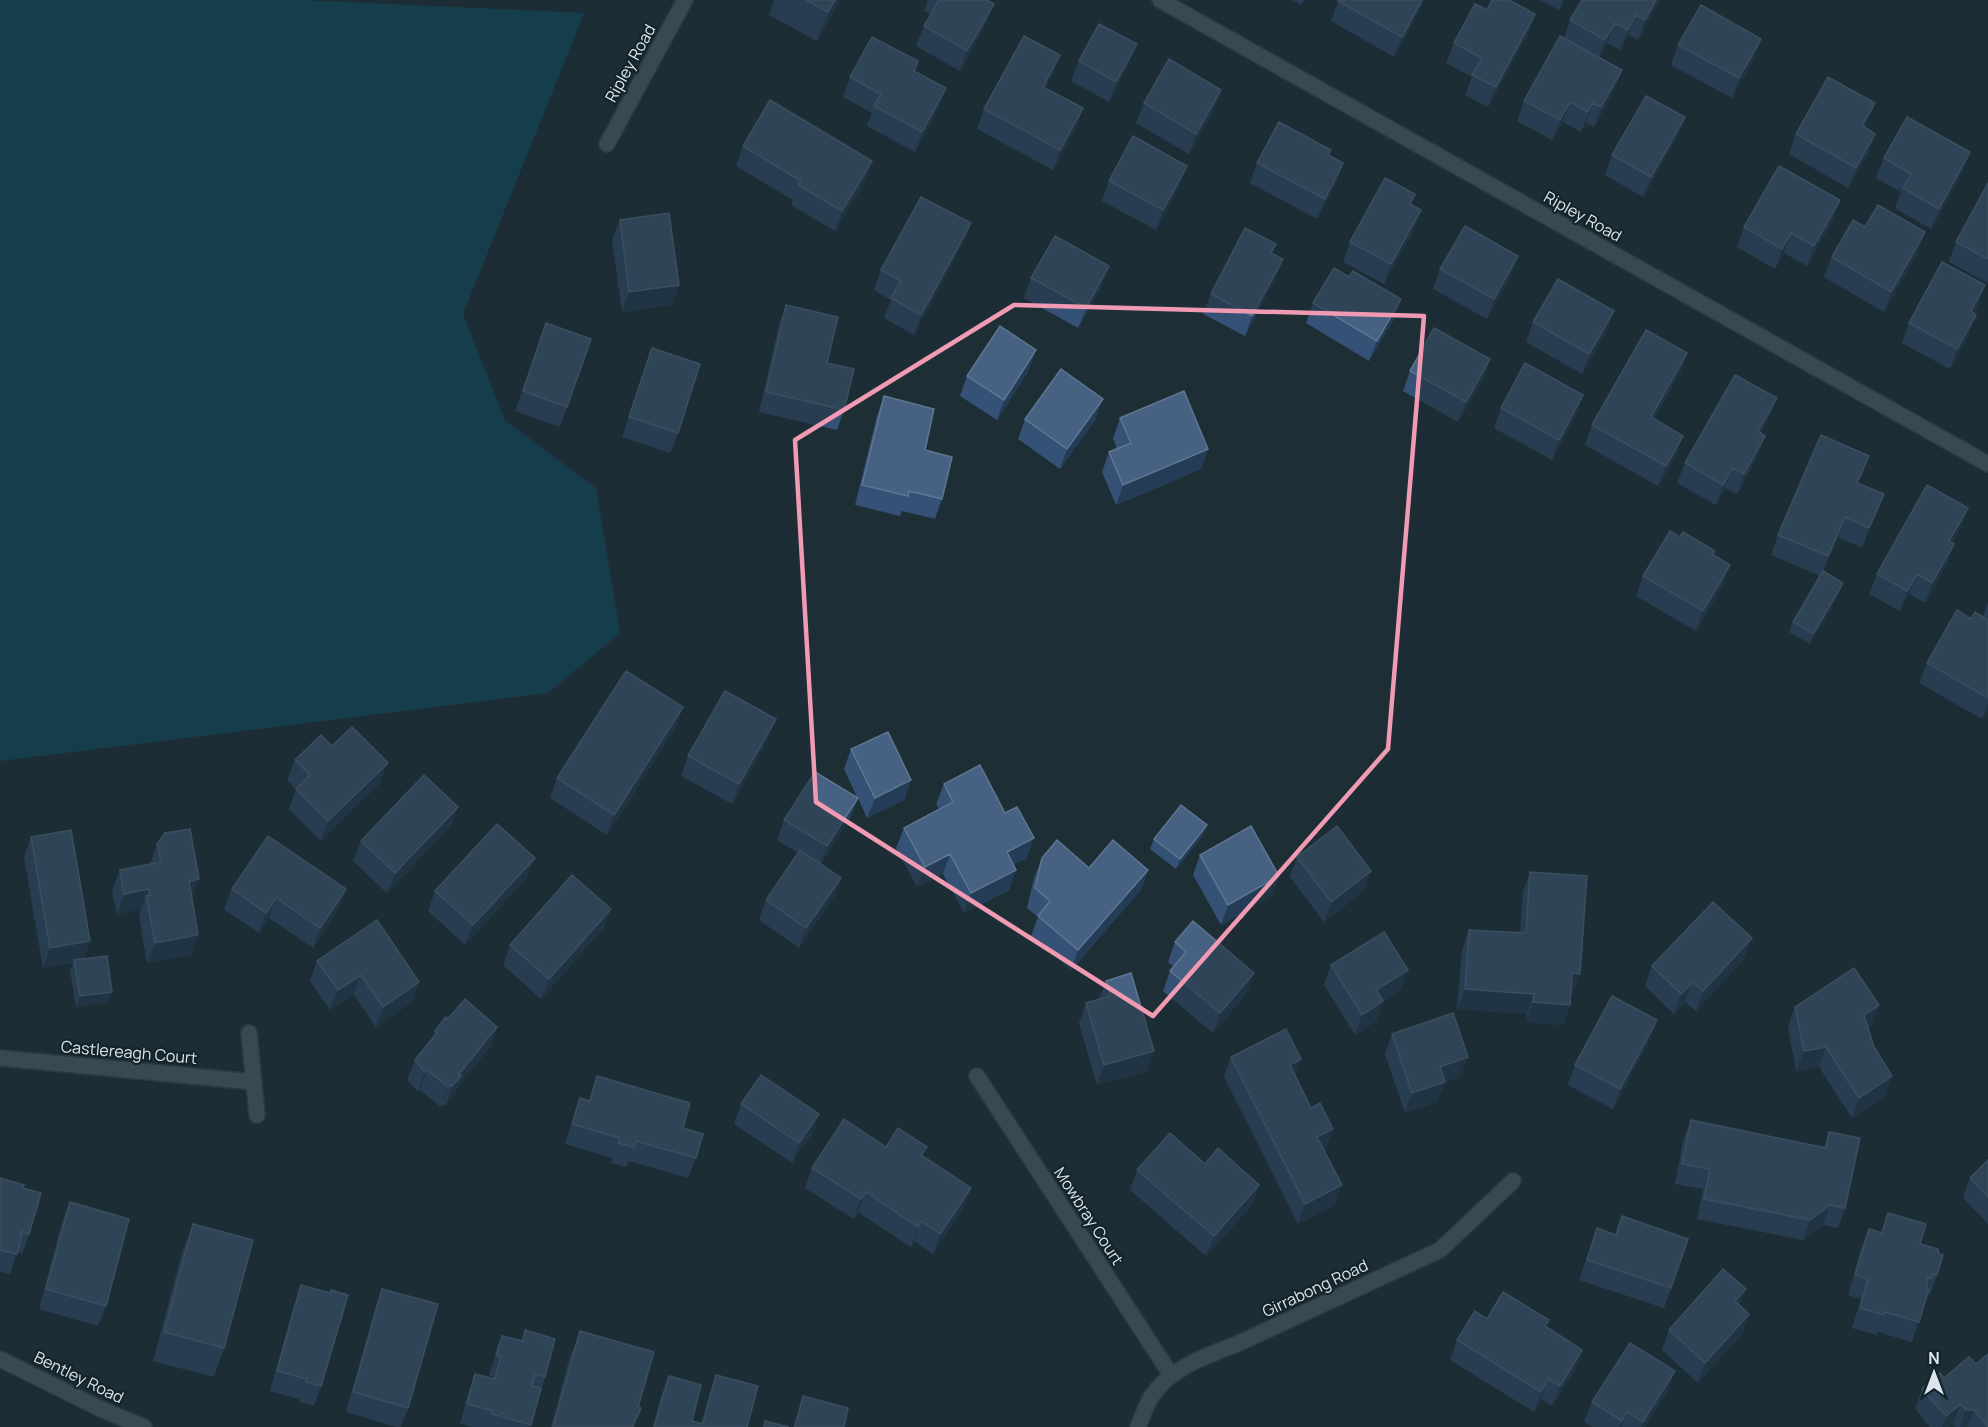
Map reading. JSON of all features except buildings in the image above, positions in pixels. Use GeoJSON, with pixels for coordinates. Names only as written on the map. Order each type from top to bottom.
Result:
{"type":"FeatureCollection","features":[{"type":"Feature","properties":{"kind":"street","name":"Ripley Road"},"geometry":{"type":"LineString","coordinates":[[607,144],[685,0]]}},
{"type":"Feature","properties":{"kind":"street","name":"Ripley Road"},"geometry":{"type":"LineString","coordinates":[[1160,0],[1988,465]]}},
{"type":"Feature","properties":{"kind":"street"},"geometry":{"type":"LineString","coordinates":[[249,1033],[257,1115]]}},
{"type":"Feature","properties":{"kind":"street","name":"Castlereagh Court"},"geometry":{"type":"LineString","coordinates":[[0,1058],[254,1082]]}},
{"type":"Feature","properties":{"kind":"street","name":"Mowbray Court"},"geometry":{"type":"LineString","coordinates":[[976,1076],[1171,1375]]}},
{"type":"Feature","properties":{"kind":"street","name":"Girrabong Road"},"geometry":{"type":"LineString","coordinates":[[1138,1427],[1151,1397],[1171,1375],[1203,1358],[1440,1250],[1513,1181]]}},
{"type":"Feature","properties":{"kind":"street","name":"Bentley Road"},"geometry":{"type":"LineString","coordinates":[[0,1359],[102,1410],[144,1427]]}},
{"type":"Feature","properties":{"kind":"highlighted area"},"geometry":{"type":"Polygon","coordinates":[[[1014,305],[1424,316],[1388,749],[1153,1016],[816,802],[795,440],[1014,305]]]}},
{"type":"Feature","properties":{"kind":"shaded area"},"geometry":{"type":"Polygon","coordinates":[[[0,0],[301,0],[584,13],[463,314],[505,420],[596,488],[620,633],[548,693],[0,761],[0,0]]]}}]}
